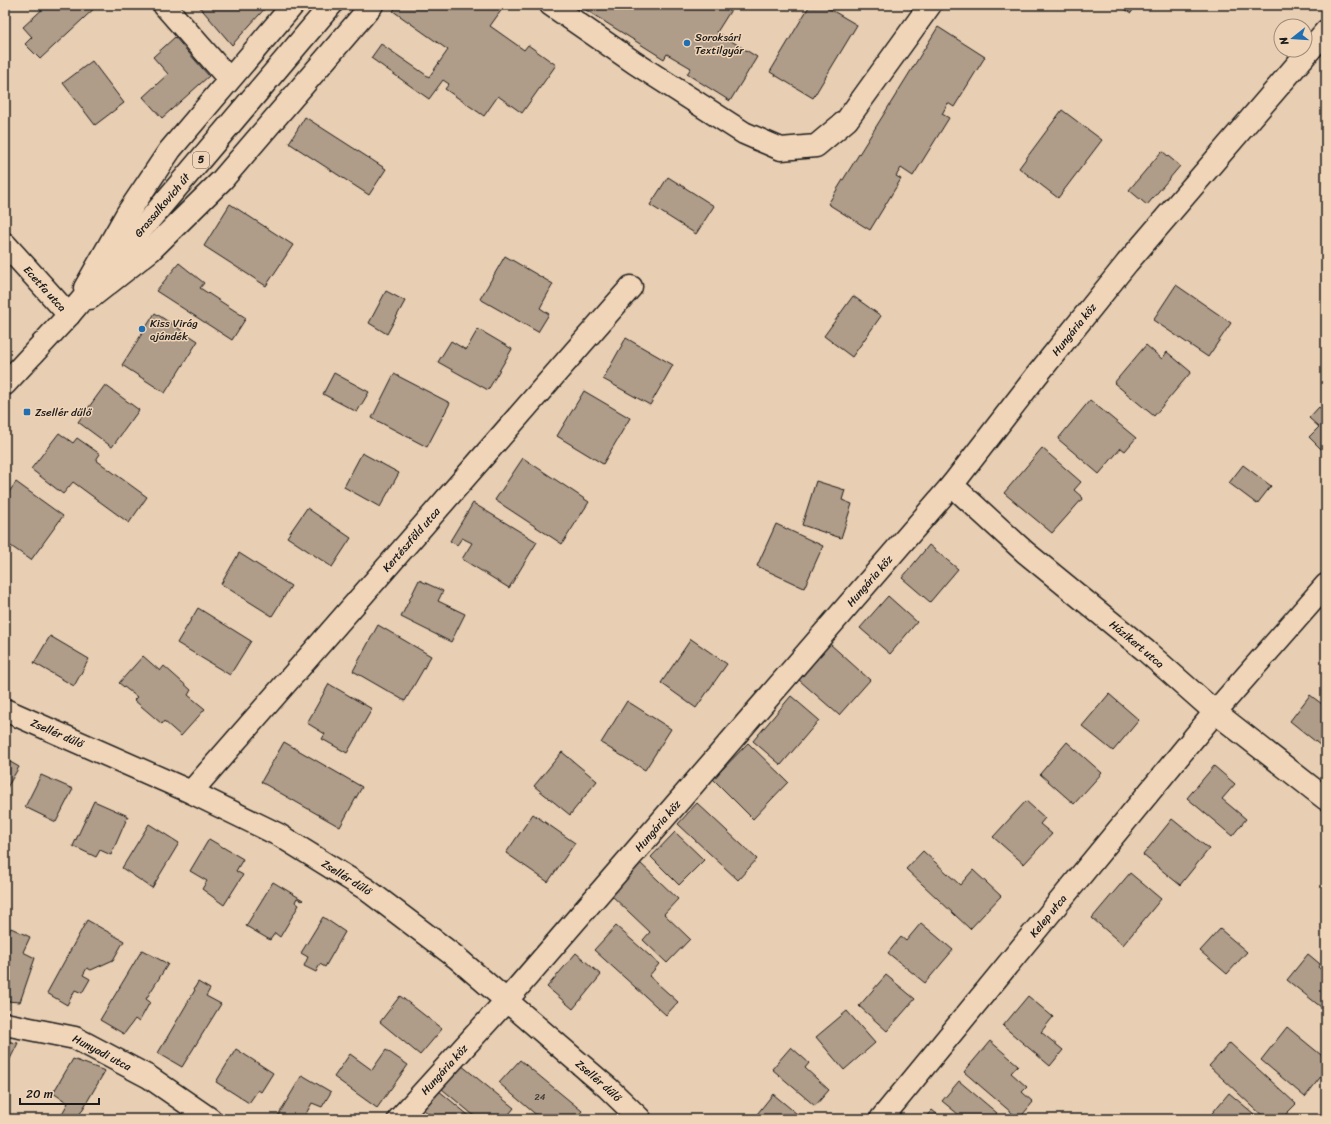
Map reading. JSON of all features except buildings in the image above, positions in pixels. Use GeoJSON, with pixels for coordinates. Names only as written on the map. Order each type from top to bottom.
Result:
{"type":"FeatureCollection","features":[{"type":"Feature","properties":{"kind":"street"},"geometry":{"type":"LineString","coordinates":[[164,5],[229,79]]}},
{"type":"Feature","properties":{"kind":"street"},"geometry":{"type":"LineString","coordinates":[[69,315],[127,214],[170,150],[293,5]]}},
{"type":"Feature","properties":{"kind":"street","name":"Grassalkovich út"},"geometry":{"type":"LineString","coordinates":[[5,384],[69,315],[332,5]]}},
{"type":"Feature","properties":{"kind":"street"},"geometry":{"type":"LineString","coordinates":[[69,315],[151,250],[222,180],[372,5]]}},
{"type":"Feature","properties":{"kind":"street"},"geometry":{"type":"LineString","coordinates":[[551,5],[635,63],[744,133],[781,149],[816,146],[848,120],[922,7]]}},
{"type":"Feature","properties":{"kind":"street","name":"Hungária köz"},"geometry":{"type":"LineString","coordinates":[[399,1119],[506,1001],[952,485],[1037,374],[1127,263],[1326,31]]}},
{"type":"Feature","properties":{"kind":"street","name":"Ecetfa utca"},"geometry":{"type":"LineString","coordinates":[[5,244],[69,315]]}},
{"type":"Feature","properties":{"kind":"street","name":"Kertészföld utca"},"geometry":{"type":"LineString","coordinates":[[191,792],[631,287]]}},
{"type":"Feature","properties":{"kind":"street","name":"Házikert utca"},"geometry":{"type":"LineString","coordinates":[[952,485],[1025,552],[1140,646],[1215,712],[1326,799]]}},
{"type":"Feature","properties":{"kind":"street","name":"Kelep utca"},"geometry":{"type":"LineString","coordinates":[[881,1119],[1215,712],[1326,585]]}},
{"type":"Feature","properties":{"kind":"street","name":"Zsellér dűlő"},"geometry":{"type":"LineString","coordinates":[[5,710],[191,792],[279,835],[366,889],[457,958],[608,1088],[640,1119]]}},
{"type":"Feature","properties":{"kind":"street","name":"Hunyadi utca"},"geometry":{"type":"LineString","coordinates":[[5,1024],[75,1038],[149,1077],[210,1119]]}},
{"type":"Feature","properties":{"kind":"place","name":"Soroksári Textilgyár"},"geometry":{"type":"Point","coordinates":[687,43]}},
{"type":"Feature","properties":{"kind":"place","name":"Kiss Virág ajándék"},"geometry":{"type":"Point","coordinates":[142,329]}},
{"type":"Feature","properties":{"kind":"place","name":"Zsellér dűlő"},"geometry":{"type":"Point","coordinates":[27,412]}}]}
